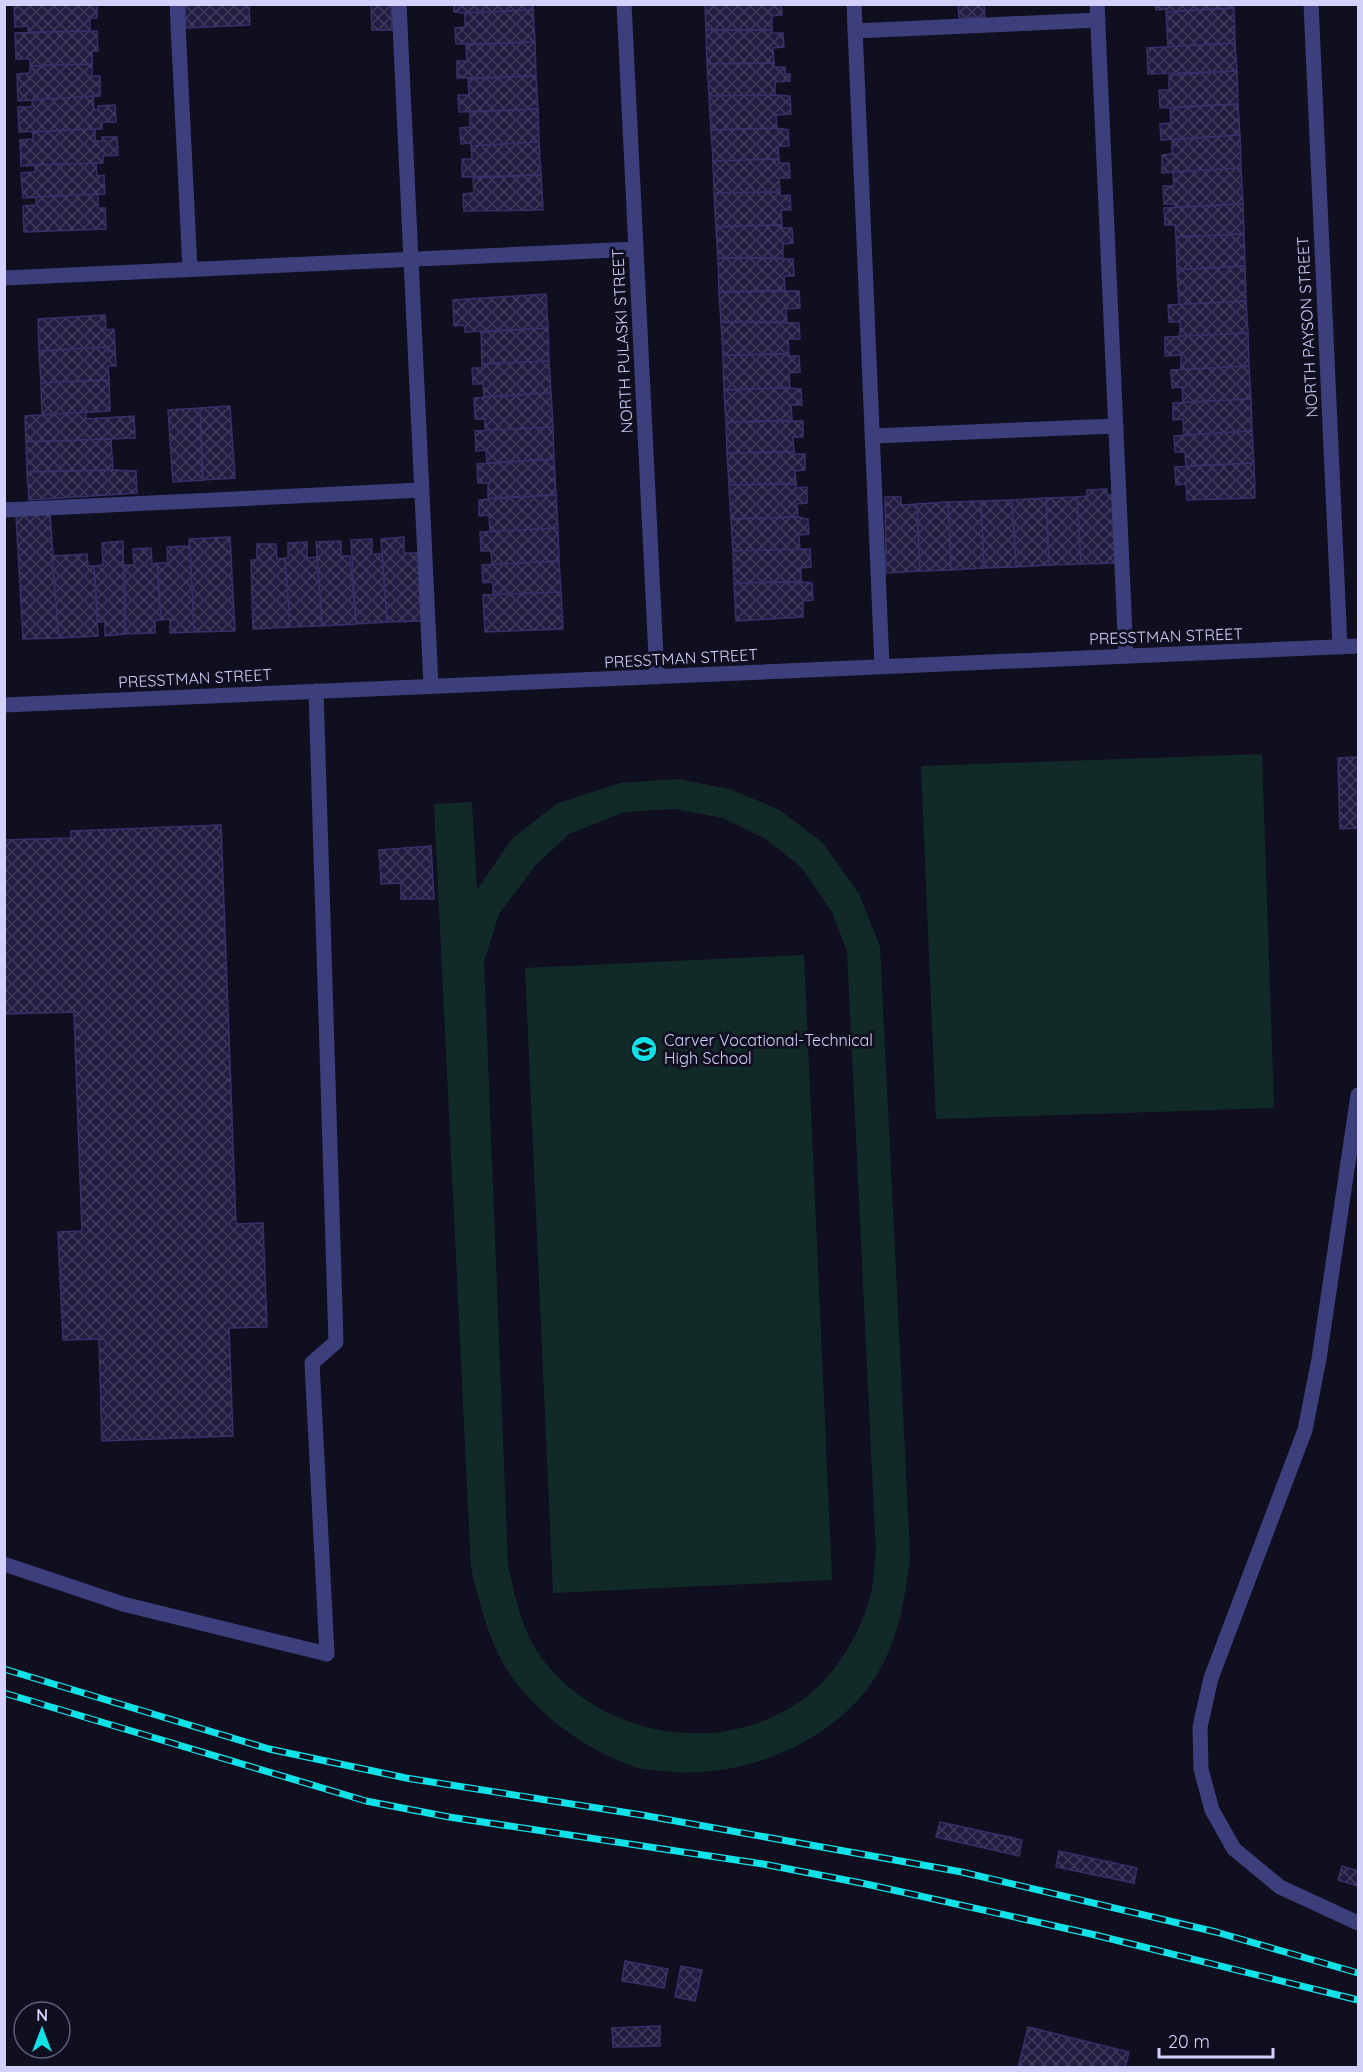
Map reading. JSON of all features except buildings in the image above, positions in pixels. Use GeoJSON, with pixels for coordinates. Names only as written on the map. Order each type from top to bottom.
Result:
{"type":"FeatureCollection","features":[{"type":"Feature","properties":{"kind":"street"},"geometry":{"type":"LineString","coordinates":[[177,4],[190,269]]}},
{"type":"Feature","properties":{"kind":"street"},"geometry":{"type":"LineString","coordinates":[[399,4],[431,686]]}},
{"type":"Feature","properties":{"kind":"street","name":"NORTH PULASKI STREET"},"geometry":{"type":"LineString","coordinates":[[624,4],[657,676]]}},
{"type":"Feature","properties":{"kind":"street"},"geometry":{"type":"LineString","coordinates":[[854,4],[882,666]]}},
{"type":"Feature","properties":{"kind":"street"},"geometry":{"type":"LineString","coordinates":[[1097,4],[1126,656]]}},
{"type":"Feature","properties":{"kind":"street","name":"NORTH PAYSON STREET"},"geometry":{"type":"LineString","coordinates":[[1311,4],[1340,647]]}},
{"type":"Feature","properties":{"kind":"street"},"geometry":{"type":"LineString","coordinates":[[855,31],[1098,20]]}},
{"type":"Feature","properties":{"kind":"street"},"geometry":{"type":"LineString","coordinates":[[4,278],[636,249]]}},
{"type":"Feature","properties":{"kind":"street"},"geometry":{"type":"LineString","coordinates":[[873,436],[1116,426]]}},
{"type":"Feature","properties":{"kind":"street"},"geometry":{"type":"LineString","coordinates":[[4,510],[422,490]]}},
{"type":"Feature","properties":{"kind":"street","name":"PRESSTMAN STREET"},"geometry":{"type":"LineString","coordinates":[[4,705],[1359,646]]}},
{"type":"Feature","properties":{"kind":"street"},"geometry":{"type":"LineString","coordinates":[[4,1563],[123,1604],[327,1654],[312,1363],[336,1342],[316,691]]}},
{"type":"Feature","properties":{"kind":"street"},"geometry":{"type":"LineString","coordinates":[[1359,1095],[1319,1359],[1305,1430],[1211,1678],[1200,1726],[1201,1769],[1212,1810],[1234,1849],[1280,1887],[1359,1923]]}},
{"type":"Feature","properties":{"kind":"green space"},"geometry":{"type":"Polygon","coordinates":[[[1262,754],[1274,1108],[936,1119],[921,766],[1262,754]]]}},
{"type":"Feature","properties":{"kind":"green space"},"geometry":{"type":"Polygon","coordinates":[[[678,779],[729,789],[778,809],[822,842],[859,894],[880,947],[910,1555],[902,1607],[893,1641],[878,1673],[849,1709],[827,1728],[802,1743],[748,1765],[719,1770],[690,1772],[638,1768],[602,1753],[556,1723],[518,1685],[501,1658],[488,1629],[471,1568],[434,804],[472,802],[477,890],[511,840],[556,804],[620,783],[678,779]],[[675,809],[624,812],[569,834],[535,866],[499,914],[484,962],[508,1565],[514,1592],[526,1631],[539,1655],[574,1692],[605,1711],[638,1725],[674,1732],[710,1733],[745,1727],[779,1714],[810,1694],[830,1674],[847,1650],[861,1624],[871,1593],[876,1553],[847,951],[832,912],[801,867],[766,839],[723,818],[675,809]]]}},
{"type":"Feature","properties":{"kind":"green space"},"geometry":{"type":"Polygon","coordinates":[[[804,955],[832,1580],[553,1593],[525,968],[804,955]]]}},
{"type":"Feature","properties":{"kind":"railway"},"geometry":{"type":"LineString","coordinates":[[4,1669],[269,1749],[406,1778],[642,1815],[962,1872],[1216,1932],[1358,1973]]}},
{"type":"Feature","properties":{"kind":"railway"},"geometry":{"type":"LineString","coordinates":[[4,1693],[366,1801],[449,1817],[763,1864],[866,1884],[1091,1934],[1358,2000]]}},
{"type":"Feature","properties":{"kind":"place","name":"Carver Vocational-Technical High School"},"geometry":{"type":"Point","coordinates":[644,1049]}}]}
